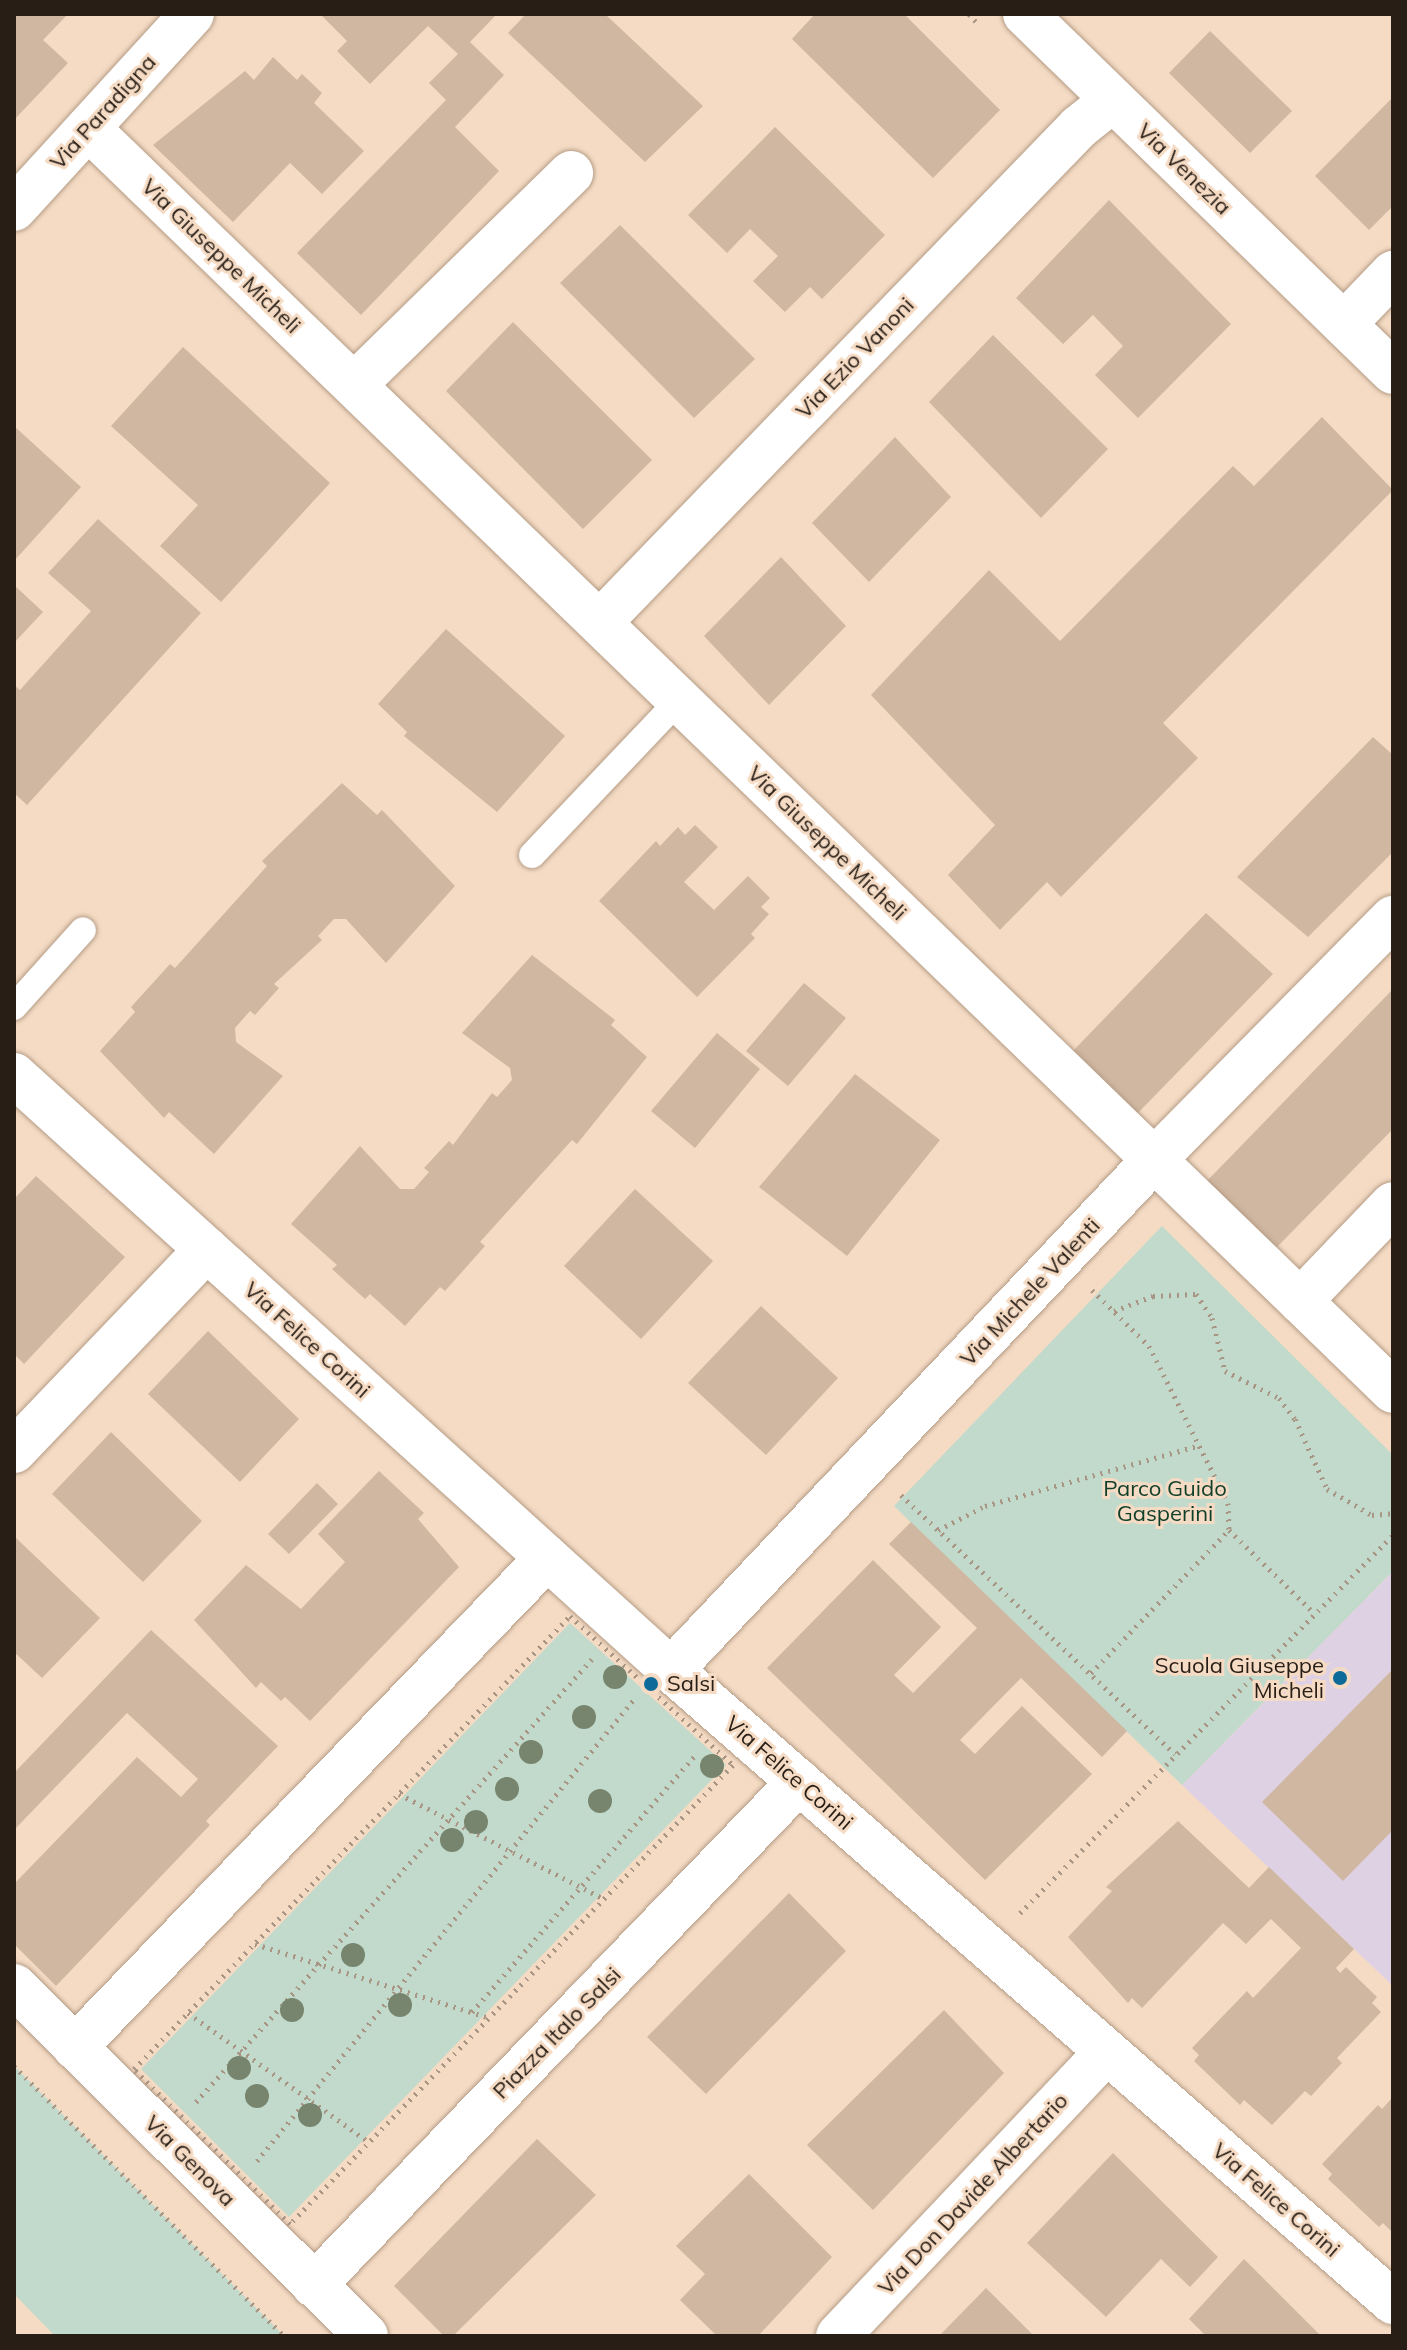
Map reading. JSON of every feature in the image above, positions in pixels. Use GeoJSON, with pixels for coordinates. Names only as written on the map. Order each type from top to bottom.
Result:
{"type":"FeatureCollection","features":[{"type":"Feature","properties":{"kind":"street","name":"Via Paradigna"},"geometry":{"type":"LineString","coordinates":[[14,209],[192,14]]}},
{"type":"Feature","properties":{"kind":"street","name":"Via Venezia"},"geometry":{"type":"LineString","coordinates":[[1025,14],[1393,372]]}},
{"type":"Feature","properties":{"kind":"street","name":"Via Ezio Vanoni"},"geometry":{"type":"LineString","coordinates":[[601,621],[1068,139],[1113,100]]}},
{"type":"Feature","properties":{"kind":"street","name":"Via Giuseppe Micheli"},"geometry":{"type":"LineString","coordinates":[[88,128],[601,621],[1152,1162],[1393,1391]]}},
{"type":"Feature","properties":{"kind":"street"},"geometry":{"type":"LineString","coordinates":[[355,384],[571,173]]}},
{"type":"Feature","properties":{"kind":"street"},"geometry":{"type":"LineString","coordinates":[[1344,324],[1393,273]]}},
{"type":"Feature","properties":{"kind":"street","name":"Via Michele Valenti"},"geometry":{"type":"LineString","coordinates":[[658,1678],[1152,1162],[1393,918]]}},
{"type":"Feature","properties":{"kind":"street","name":"Via Felice Corini"},"geometry":{"type":"LineString","coordinates":[[14,1075],[547,1558],[658,1678],[799,1782],[1393,2302]]}},
{"type":"Feature","properties":{"kind":"street"},"geometry":{"type":"LineString","coordinates":[[1300,1301],[1393,1204]]}},
{"type":"Feature","properties":{"kind":"street"},"geometry":{"type":"LineString","coordinates":[[14,1451],[207,1249]]}},
{"type":"Feature","properties":{"kind":"street"},"geometry":{"type":"LineString","coordinates":[[75,2047],[547,1558]]}},
{"type":"Feature","properties":{"kind":"street","name":"Piazza Italo Salsi"},"geometry":{"type":"LineString","coordinates":[[314,2285],[799,1782]]}},
{"type":"Feature","properties":{"kind":"street","name":"Via Genova"},"geometry":{"type":"LineString","coordinates":[[14,1986],[366,2336]]}},
{"type":"Feature","properties":{"kind":"street","name":"Via Don Davide Albertario"},"geometry":{"type":"LineString","coordinates":[[838,2336],[1107,2052]]}},
{"type":"Feature","properties":{"kind":"lane"},"geometry":{"type":"LineString","coordinates":[[532,855],[680,699]]}},
{"type":"Feature","properties":{"kind":"lane"},"geometry":{"type":"LineString","coordinates":[[14,1007],[83,930]]}},
{"type":"Feature","properties":{"kind":"path"},"geometry":{"type":"LineString","coordinates":[[1085,1283],[1149,1346],[1228,1503],[1229,1530],[1315,1614]]}},
{"type":"Feature","properties":{"kind":"path"},"geometry":{"type":"LineString","coordinates":[[1114,1311],[1153,1296],[1196,1294],[1212,1318],[1225,1371],[1279,1398],[1295,1419],[1327,1489],[1372,1515],[1393,1513]]}},
{"type":"Feature","properties":{"kind":"path"},"geometry":{"type":"LineString","coordinates":[[938,1530],[985,1506],[1201,1445]]}},
{"type":"Feature","properties":{"kind":"path"},"geometry":{"type":"LineString","coordinates":[[893,1488],[1175,1754]]}},
{"type":"Feature","properties":{"kind":"path"},"geometry":{"type":"LineString","coordinates":[[1091,1673],[1229,1530]]}},
{"type":"Feature","properties":{"kind":"path"},"geometry":{"type":"LineString","coordinates":[[987,1947],[1393,1535]]}},
{"type":"Feature","properties":{"kind":"path"},"geometry":{"type":"LineString","coordinates":[[570,1616],[604,1647],[658,1678],[707,1741],[733,1765],[290,2224],[134,2069],[570,1616]]}},
{"type":"Feature","properties":{"kind":"path"},"geometry":{"type":"LineString","coordinates":[[182,2117],[604,1647]]}},
{"type":"Feature","properties":{"kind":"path"},"geometry":{"type":"LineString","coordinates":[[243,2178],[510,1851],[658,1678]]}},
{"type":"Feature","properties":{"kind":"path"},"geometry":{"type":"LineString","coordinates":[[472,2012],[707,1741]]}},
{"type":"Feature","properties":{"kind":"path"},"geometry":{"type":"LineString","coordinates":[[399,1794],[604,1899]]}},
{"type":"Feature","properties":{"kind":"path"},"geometry":{"type":"LineString","coordinates":[[255,1944],[489,2018]]}},
{"type":"Feature","properties":{"kind":"path"},"geometry":{"type":"LineString","coordinates":[[188,2013],[369,2142]]}},
{"type":"Feature","properties":{"kind":"path"},"geometry":{"type":"LineString","coordinates":[[14,2066],[284,2336]]}},
{"type":"Feature","properties":{"kind":"shaded area","name":"Scuola Giuseppe Micheli"},"geometry":{"type":"Polygon","coordinates":[[[1393,1571],[1393,1986],[1182,1785],[1393,1571]]]}},
{"type":"Feature","properties":{"kind":"green space","name":"Parco Guido Gasperini"},"geometry":{"type":"Polygon","coordinates":[[[1162,1226],[1393,1455],[1393,1571],[1182,1785],[894,1506],[1162,1226]]]}},
{"type":"Feature","properties":{"kind":"green space"},"geometry":{"type":"Polygon","coordinates":[[[570,1623],[726,1765],[289,2217],[141,2069],[570,1623]]]}},
{"type":"Feature","properties":{"kind":"green space"},"geometry":{"type":"Polygon","coordinates":[[[14,2066],[284,2336],[55,2336],[14,2294],[14,2066]]]}},
{"type":"Feature","properties":{"kind":"building"},"geometry":{"type":"Polygon","coordinates":[[[14,14],[68,14],[43,40],[68,63],[14,120],[14,14]]]}},
{"type":"Feature","properties":{"kind":"building"},"geometry":{"type":"Polygon","coordinates":[[[320,14],[497,14],[470,42],[504,75],[455,127],[499,171],[361,315],[297,253],[446,100],[429,83],[458,54],[428,26],[370,84],[337,51],[347,41],[320,14]]]}},
{"type":"Feature","properties":{"kind":"building"},"geometry":{"type":"Polygon","coordinates":[[[526,14],[605,14],[703,106],[645,162],[508,33],[526,14]]]}},
{"type":"Feature","properties":{"kind":"building"},"geometry":{"type":"Polygon","coordinates":[[[815,14],[904,14],[1000,110],[933,178],[792,39],[815,14]]]}},
{"type":"Feature","properties":{"kind":"building"},"geometry":{"type":"Polygon","coordinates":[[[1210,31],[1292,111],[1250,153],[1169,73],[1210,31]]]}},
{"type":"Feature","properties":{"kind":"building"},"geometry":{"type":"Polygon","coordinates":[[[273,57],[297,80],[302,74],[322,93],[314,103],[364,151],[322,194],[290,163],[233,222],[153,145],[245,71],[254,80],[273,57]]]}},
{"type":"Feature","properties":{"kind":"building"},"geometry":{"type":"Polygon","coordinates":[[[1393,97],[1393,206],[1369,230],[1315,176],[1393,97]]]}},
{"type":"Feature","properties":{"kind":"building"},"geometry":{"type":"Polygon","coordinates":[[[775,127],[885,235],[822,299],[810,287],[785,312],[753,281],[778,256],[750,229],[727,253],[688,215],[775,127]]]}},
{"type":"Feature","properties":{"kind":"building"},"geometry":{"type":"Polygon","coordinates":[[[1109,200],[1231,324],[1138,418],[1095,375],[1123,346],[1093,315],[1063,344],[1016,298],[1109,200]]]}},
{"type":"Feature","properties":{"kind":"building"},"geometry":{"type":"Polygon","coordinates":[[[620,225],[755,359],[694,418],[560,283],[620,225]]]}},
{"type":"Feature","properties":{"kind":"building"},"geometry":{"type":"Polygon","coordinates":[[[513,322],[652,460],[583,529],[446,391],[513,322]]]}},
{"type":"Feature","properties":{"kind":"building"},"geometry":{"type":"Polygon","coordinates":[[[993,335],[1108,449],[1041,518],[929,402],[993,335]]]}},
{"type":"Feature","properties":{"kind":"building"},"geometry":{"type":"Polygon","coordinates":[[[183,347],[330,483],[221,602],[160,546],[198,505],[111,426],[183,347]]]}},
{"type":"Feature","properties":{"kind":"building"},"geometry":{"type":"Polygon","coordinates":[[[1322,417],[1393,490],[1163,723],[1198,758],[1061,897],[1047,882],[1000,930],[948,875],[995,825],[871,695],[989,570],[1060,641],[1233,466],[1254,486],[1322,417]]]}},
{"type":"Feature","properties":{"kind":"building"},"geometry":{"type":"Polygon","coordinates":[[[14,426],[81,487],[14,561],[14,426]]]}},
{"type":"Feature","properties":{"kind":"building"},"geometry":{"type":"Polygon","coordinates":[[[895,437],[951,497],[869,582],[812,523],[895,437]]]}},
{"type":"Feature","properties":{"kind":"building"},"geometry":{"type":"Polygon","coordinates":[[[98,519],[201,613],[27,805],[14,793],[14,685],[20,690],[91,611],[48,573],[98,519]]]}},
{"type":"Feature","properties":{"kind":"building"},"geometry":{"type":"Polygon","coordinates":[[[781,557],[846,626],[769,705],[704,636],[781,557]]]}},
{"type":"Feature","properties":{"kind":"building"},"geometry":{"type":"Polygon","coordinates":[[[14,585],[43,612],[14,643],[14,585]]]}},
{"type":"Feature","properties":{"kind":"building"},"geometry":{"type":"Polygon","coordinates":[[[446,629],[565,736],[497,812],[404,736],[407,732],[378,704],[446,629]]]}},
{"type":"Feature","properties":{"kind":"building"},"geometry":{"type":"Polygon","coordinates":[[[1373,737],[1393,755],[1393,852],[1308,937],[1237,877],[1373,737]]]}},
{"type":"Feature","properties":{"kind":"building"},"geometry":{"type":"Polygon","coordinates":[[[342,783],[377,815],[382,810],[455,886],[386,963],[346,919],[334,919],[318,936],[322,940],[274,984],[279,988],[255,1015],[250,1011],[235,1028],[236,1042],[283,1076],[214,1154],[169,1112],[164,1118],[100,1051],[135,1012],[131,1007],[170,964],[175,968],[267,866],[262,861],[342,783]]]}},
{"type":"Feature","properties":{"kind":"building"},"geometry":{"type":"Polygon","coordinates":[[[695,825],[718,847],[684,882],[714,910],[748,876],[770,898],[761,907],[769,914],[751,934],[755,938],[697,997],[599,901],[656,841],[660,846],[678,827],[685,835],[695,825]]]}},
{"type":"Feature","properties":{"kind":"building"},"geometry":{"type":"Polygon","coordinates":[[[1206,913],[1273,974],[1136,1115],[1073,1051],[1206,913]]]}},
{"type":"Feature","properties":{"kind":"building"},"geometry":{"type":"Polygon","coordinates":[[[532,955],[615,1020],[611,1025],[647,1057],[577,1144],[572,1140],[480,1242],[485,1246],[445,1291],[440,1287],[405,1326],[370,1294],[365,1299],[332,1269],[337,1265],[291,1224],[360,1146],[400,1189],[414,1189],[429,1172],[424,1168],[449,1141],[453,1145],[492,1093],[497,1097],[512,1080],[510,1068],[462,1033],[532,955]]]}},
{"type":"Feature","properties":{"kind":"building"},"geometry":{"type":"Polygon","coordinates":[[[804,983],[846,1018],[788,1086],[746,1051],[804,983]]]}},
{"type":"Feature","properties":{"kind":"building"},"geometry":{"type":"Polygon","coordinates":[[[1393,989],[1393,1129],[1276,1248],[1206,1182],[1393,989]]]}},
{"type":"Feature","properties":{"kind":"building"},"geometry":{"type":"Polygon","coordinates":[[[717,1033],[760,1069],[695,1148],[651,1111],[717,1033]]]}},
{"type":"Feature","properties":{"kind":"building"},"geometry":{"type":"Polygon","coordinates":[[[855,1074],[940,1140],[847,1256],[759,1187],[855,1074]]]}},
{"type":"Feature","properties":{"kind":"building"},"geometry":{"type":"Polygon","coordinates":[[[36,1176],[125,1257],[24,1364],[14,1354],[14,1199],[36,1176]]]}},
{"type":"Feature","properties":{"kind":"building"},"geometry":{"type":"Polygon","coordinates":[[[635,1189],[713,1261],[641,1339],[564,1266],[635,1189]]]}},
{"type":"Feature","properties":{"kind":"building"},"geometry":{"type":"Polygon","coordinates":[[[761,1306],[838,1378],[766,1455],[688,1383],[761,1306]]]}},
{"type":"Feature","properties":{"kind":"building"},"geometry":{"type":"Polygon","coordinates":[[[208,1331],[299,1419],[240,1482],[148,1394],[208,1331]]]}},
{"type":"Feature","properties":{"kind":"building"},"geometry":{"type":"Polygon","coordinates":[[[111,1432],[202,1521],[143,1582],[52,1494],[111,1432]]]}},
{"type":"Feature","properties":{"kind":"building"},"geometry":{"type":"Polygon","coordinates":[[[379,1471],[424,1513],[418,1519],[459,1567],[310,1721],[285,1697],[281,1701],[261,1682],[256,1688],[194,1620],[246,1565],[301,1609],[345,1562],[318,1534],[379,1471]]]}},
{"type":"Feature","properties":{"kind":"building"},"geometry":{"type":"Polygon","coordinates":[[[317,1483],[338,1504],[289,1554],[268,1534],[317,1483]]]}},
{"type":"Feature","properties":{"kind":"building"},"geometry":{"type":"Polygon","coordinates":[[[911,1522],[1127,1731],[1102,1757],[1021,1678],[960,1740],[975,1754],[1022,1706],[1092,1774],[985,1880],[767,1668],[873,1560],[941,1627],[894,1675],[913,1693],[977,1628],[889,1544],[911,1522]]]}},
{"type":"Feature","properties":{"kind":"building"},"geometry":{"type":"Polygon","coordinates":[[[14,1536],[100,1618],[42,1678],[14,1652],[14,1536]]]}},
{"type":"Feature","properties":{"kind":"building"},"geometry":{"type":"Polygon","coordinates":[[[151,1630],[278,1746],[206,1821],[210,1825],[56,1986],[14,1944],[14,1884],[137,1757],[181,1797],[198,1779],[127,1713],[14,1830],[14,1773],[151,1630]]]}},
{"type":"Feature","properties":{"kind":"building"},"geometry":{"type":"Polygon","coordinates":[[[1393,1669],[1393,1830],[1343,1881],[1262,1802],[1393,1669]]]}},
{"type":"Feature","properties":{"kind":"building"},"geometry":{"type":"Polygon","coordinates":[[[1178,1821],[1249,1888],[1269,1867],[1354,1949],[1336,1968],[1340,1973],[1346,1967],[1377,1997],[1372,2003],[1381,2012],[1337,2058],[1342,2063],[1311,2096],[1305,2091],[1272,2125],[1244,2100],[1240,2105],[1194,2061],[1199,2055],[1192,2048],[1247,1991],[1253,1998],[1301,1948],[1271,1919],[1246,1944],[1223,1923],[1142,2008],[1132,1998],[1128,2003],[1068,1937],[1112,1891],[1106,1887],[1178,1821]]]}},
{"type":"Feature","properties":{"kind":"building"},"geometry":{"type":"Polygon","coordinates":[[[789,1893],[846,1951],[706,2094],[647,2037],[789,1893]]]}},
{"type":"Feature","properties":{"kind":"building"},"geometry":{"type":"Polygon","coordinates":[[[944,2010],[1004,2073],[873,2210],[807,2145],[944,2010]]]}},
{"type":"Feature","properties":{"kind":"building"},"geometry":{"type":"Polygon","coordinates":[[[1393,2097],[1393,2233],[1383,2223],[1379,2227],[1328,2179],[1332,2174],[1322,2164],[1378,2105],[1382,2109],[1393,2097]]]}},
{"type":"Feature","properties":{"kind":"building"},"geometry":{"type":"Polygon","coordinates":[[[537,2139],[596,2195],[453,2336],[444,2336],[394,2286],[537,2139]]]}},
{"type":"Feature","properties":{"kind":"building"},"geometry":{"type":"Polygon","coordinates":[[[1113,2153],[1218,2257],[1190,2287],[1161,2259],[1106,2317],[1027,2243],[1113,2153]]]}},
{"type":"Feature","properties":{"kind":"building"},"geometry":{"type":"Polygon","coordinates":[[[749,2174],[832,2257],[758,2336],[717,2336],[680,2300],[705,2274],[676,2246],[749,2174]]]}},
{"type":"Feature","properties":{"kind":"building"},"geometry":{"type":"Polygon","coordinates":[[[1244,2259],[1321,2336],[1206,2336],[1189,2319],[1244,2259]]]}},
{"type":"Feature","properties":{"kind":"building"},"geometry":{"type":"Polygon","coordinates":[[[986,2288],[1034,2336],[939,2336],[986,2288]]]}},
{"type":"Feature","properties":{"kind":"place","name":"Scuola Giuseppe Micheli"},"geometry":{"type":"Point","coordinates":[1340,1678]}},
{"type":"Feature","properties":{"kind":"place","name":"Salsi"},"geometry":{"type":"Point","coordinates":[651,1684]}}]}
